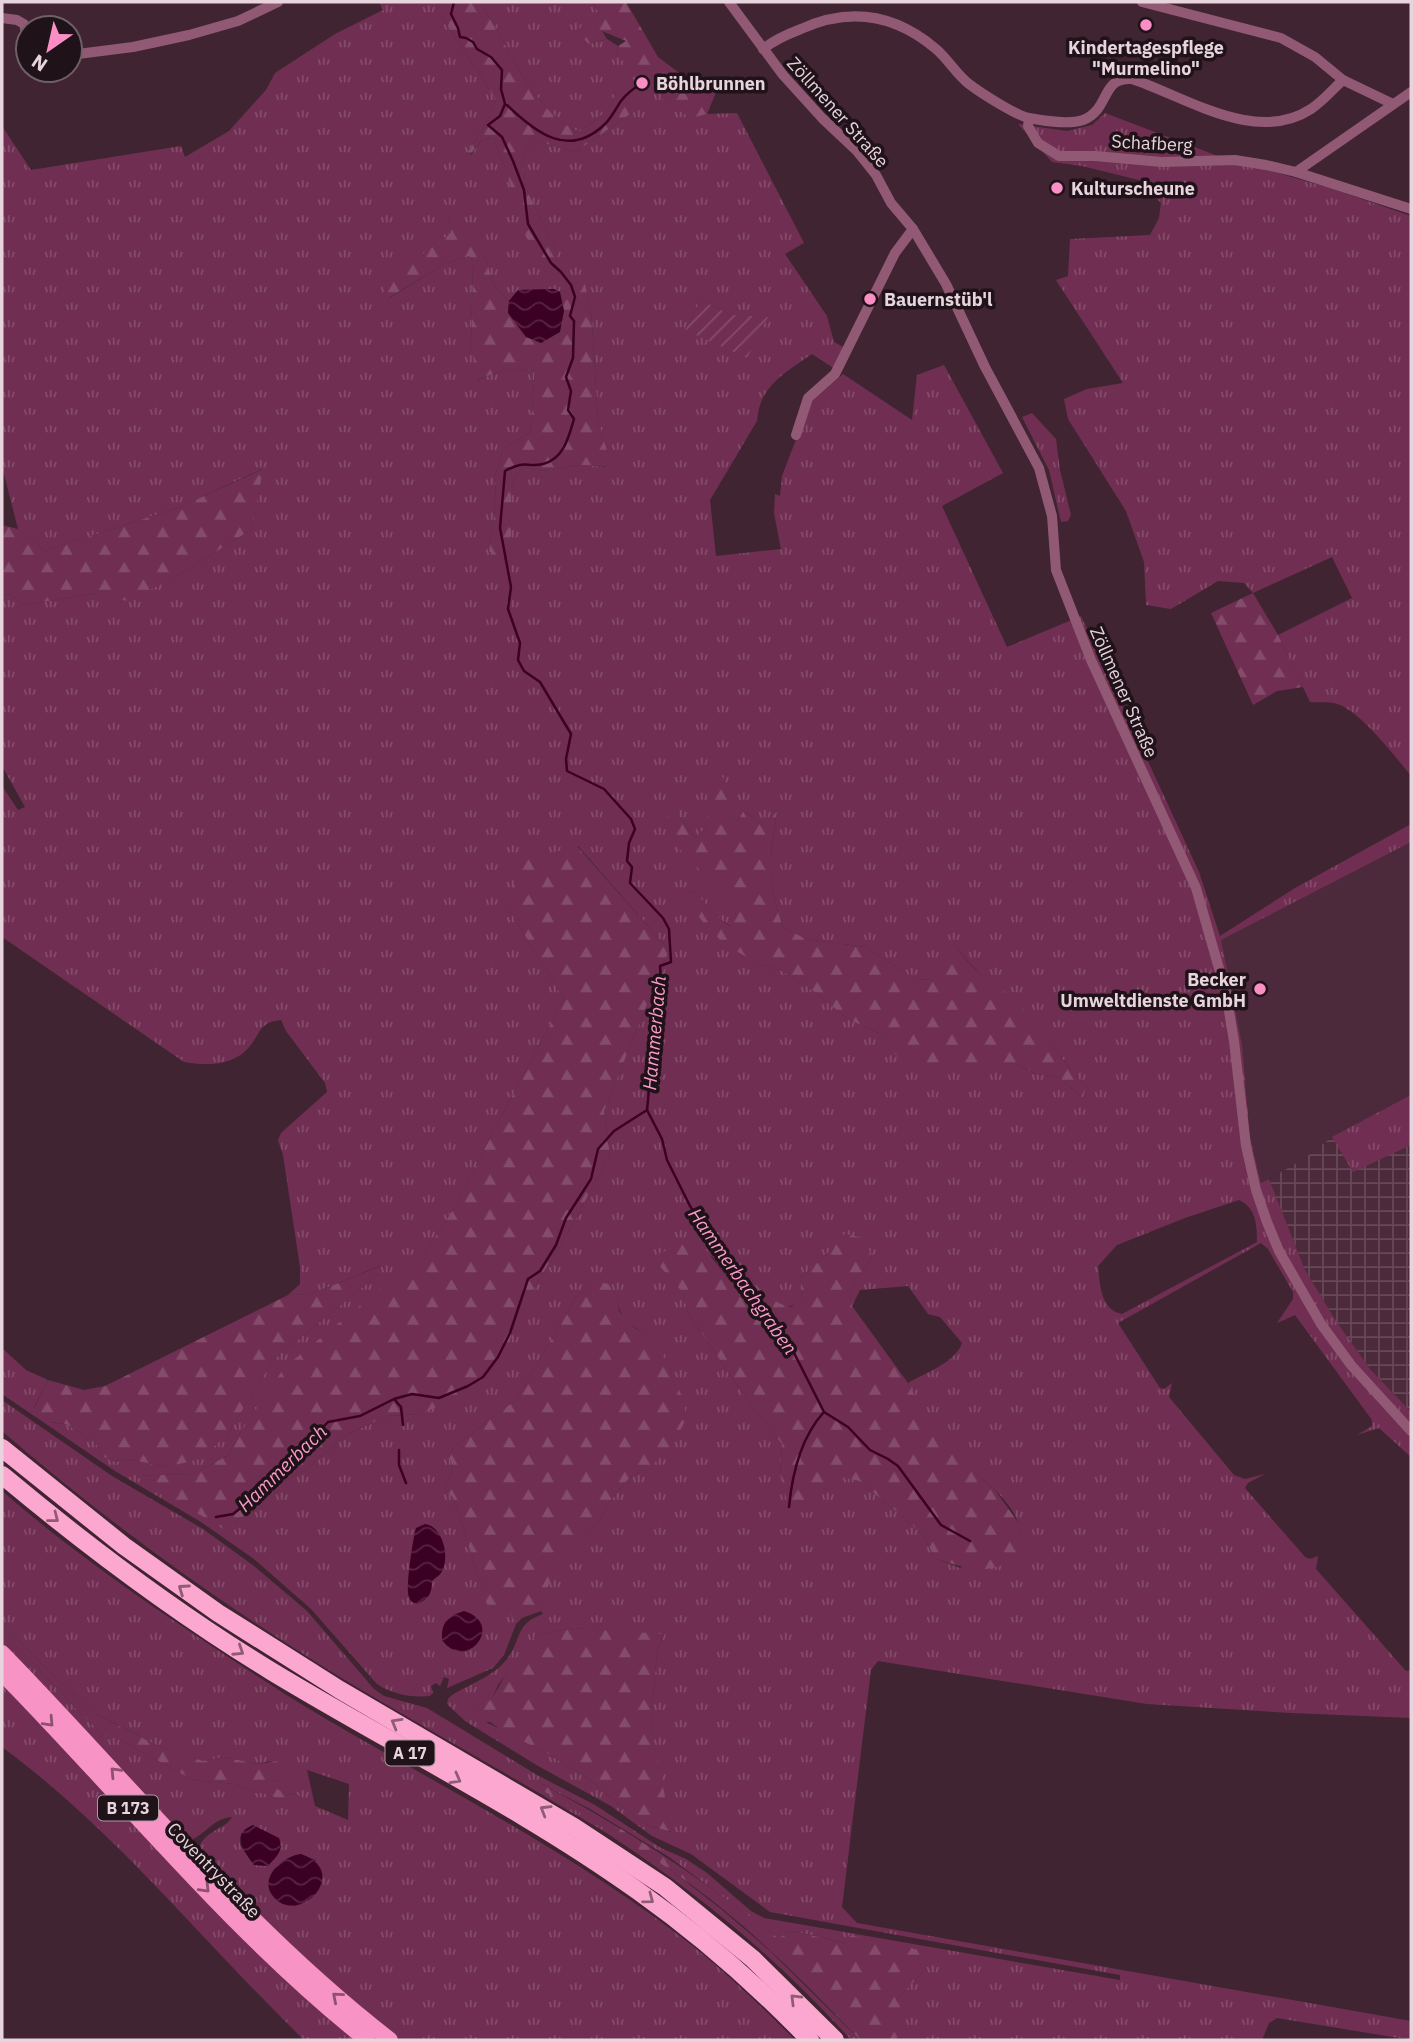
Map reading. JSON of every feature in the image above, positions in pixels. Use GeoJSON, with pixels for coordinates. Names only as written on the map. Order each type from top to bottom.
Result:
{"type":"FeatureCollection","features":[{"type":"Feature","properties":{"kind":"highway","name":"A 17"},"geometry":{"type":"LineString","coordinates":[[2,1448],[124,1546],[218,1613],[340,1690],[574,1827],[665,1887],[753,1959],[835,2040]]}},
{"type":"Feature","properties":{"kind":"highway","name":"A 17"},"geometry":{"type":"LineString","coordinates":[[2,1475],[110,1562],[209,1631],[361,1725],[539,1828],[637,1890],[729,1962],[810,2040]]}},
{"type":"Feature","properties":{"kind":"highway","name":"B 173"},"geometry":{"type":"LineString","coordinates":[[2,1653],[211,1876],[289,1954],[390,2040]]}},
{"type":"Feature","properties":{"kind":"highway","name":"Coventrystraße"},"geometry":{"type":"LineString","coordinates":[[2,1673],[255,1940],[322,2003],[367,2040]]}},
{"type":"Feature","properties":{"kind":"street"},"geometry":{"type":"LineString","coordinates":[[84,53],[133,47],[189,35],[238,21],[278,2]]}},
{"type":"Feature","properties":{"kind":"street","name":"Zöllmener Straße"},"geometry":{"type":"LineString","coordinates":[[729,2],[783,75],[856,150],[876,175],[891,203],[913,229],[946,284],[985,367],[1039,468],[1052,516],[1056,570],[1091,660],[1196,888],[1228,1004],[1246,1146],[1253,1177],[1279,1251],[1300,1291],[1351,1365],[1411,1431]]}},
{"type":"Feature","properties":{"kind":"street"},"geometry":{"type":"LineString","coordinates":[[1142,2],[1281,38],[1315,57],[1343,80],[1394,104]]}},
{"type":"Feature","properties":{"kind":"street"},"geometry":{"type":"LineString","coordinates":[[763,49],[795,32],[832,18],[864,16],[883,20],[915,33],[936,49],[969,84],[1017,114],[1029,118],[1070,122],[1084,120],[1102,104],[1111,85],[1118,79],[1142,82],[1235,118],[1257,122],[1282,120],[1311,110],[1343,80]]}},
{"type":"Feature","properties":{"kind":"street"},"geometry":{"type":"LineString","coordinates":[[1296,172],[1394,104],[1409,97]]}},
{"type":"Feature","properties":{"kind":"street","name":"Schafberg"},"geometry":{"type":"LineString","coordinates":[[1029,118],[1028,126],[1038,143],[1059,156],[1162,162],[1235,160],[1296,172],[1411,209]]}},
{"type":"Feature","properties":{"kind":"street"},"geometry":{"type":"LineString","coordinates":[[796,435],[808,398],[835,374],[895,253],[913,229]]}},
{"type":"Feature","properties":{"kind":"shaded area"},"geometry":{"type":"Polygon","coordinates":[[[1411,842],[1411,1095],[1332,1137],[1305,1158],[1261,1183],[1250,1137],[1246,1086],[1221,940],[1411,842]]]}},
{"type":"Feature","properties":{"kind":"shaded area"},"geometry":{"type":"Polygon","coordinates":[[[1411,1095],[1411,1412],[1370,1369],[1336,1321],[1305,1270],[1269,1179],[1305,1158],[1332,1137],[1411,1095]]]}},
{"type":"Feature","properties":{"kind":"green space"},"geometry":{"type":"Polygon","coordinates":[[[379,2],[432,2],[496,100],[484,127],[467,153],[471,155],[483,138],[494,139],[506,170],[557,253],[526,188],[522,157],[532,140],[576,152],[633,112],[616,93],[608,110],[579,132],[561,121],[533,91],[479,2],[592,2],[599,13],[591,20],[589,44],[607,39],[618,46],[616,55],[647,67],[665,102],[691,117],[737,113],[804,243],[785,254],[827,316],[834,342],[845,348],[835,369],[812,354],[768,389],[757,421],[710,500],[716,556],[781,549],[774,513],[775,494],[780,496],[782,476],[810,403],[843,374],[912,420],[917,375],[944,365],[1003,473],[942,506],[1007,647],[1081,616],[1199,872],[1220,936],[1295,888],[1411,824],[1411,842],[1221,940],[1242,1045],[1250,1137],[1261,1183],[1269,1179],[1305,1270],[1336,1321],[1370,1369],[1411,1412],[1411,1457],[1379,1428],[1357,1435],[1372,1426],[1372,1420],[1295,1315],[1277,1323],[1293,1299],[1293,1292],[1268,1249],[1261,1243],[1118,1323],[1160,1388],[1164,1389],[1172,1383],[1169,1397],[1234,1475],[1245,1479],[1265,1474],[1248,1483],[1245,1488],[1305,1557],[1310,1559],[1318,1556],[1316,1569],[1406,1671],[1411,1670],[1411,1718],[1147,1704],[878,1661],[871,1670],[842,1907],[857,1923],[1411,2021],[1411,2040],[1277,2018],[1269,2023],[1262,2040],[892,2040],[899,2035],[896,2000],[926,1969],[849,1936],[847,1943],[792,1931],[778,1938],[669,1857],[590,1809],[534,1780],[671,1870],[721,1909],[770,1951],[860,2040],[851,2040],[797,1984],[739,1931],[647,1860],[252,1621],[124,1530],[2,1431],[2,1400],[112,1476],[203,1529],[254,1566],[307,1611],[374,1689],[384,1696],[427,1708],[537,1775],[595,1805],[661,1848],[686,1859],[707,1873],[751,1911],[764,1918],[1120,1980],[1120,1975],[770,1912],[691,1854],[652,1836],[611,1806],[538,1766],[465,1721],[447,1704],[452,1695],[502,1665],[527,1623],[543,1614],[541,1611],[550,1576],[601,1518],[611,1500],[630,1477],[645,1470],[645,1333],[626,1320],[617,1300],[594,1282],[575,1299],[517,1399],[457,1444],[449,1455],[453,1469],[445,1489],[453,1498],[482,1587],[493,1609],[500,1603],[508,1610],[516,1624],[504,1655],[493,1668],[447,1688],[449,1679],[444,1677],[440,1686],[436,1683],[431,1686],[433,1693],[430,1696],[402,1694],[377,1684],[311,1609],[254,1559],[201,1522],[115,1471],[2,1394],[2,1348],[26,1370],[48,1380],[34,1408],[54,1423],[66,1424],[95,1442],[104,1457],[116,1462],[128,1459],[166,1467],[227,1435],[274,1359],[380,1273],[380,1266],[311,1294],[288,1295],[300,1284],[300,1267],[283,1155],[278,1140],[281,1133],[327,1092],[325,1083],[286,1031],[281,1020],[265,1025],[244,1053],[236,1058],[211,1064],[184,1062],[2,937],[2,786],[18,810],[25,807],[2,766],[2,594],[11,595],[24,605],[92,594],[128,600],[181,574],[252,529],[262,469],[180,507],[45,551],[18,529],[2,466],[2,126],[31,170],[181,146],[185,157],[229,131],[266,90],[275,73],[335,34],[383,10],[379,2]],[[449,215],[451,233],[388,299],[444,264],[469,256],[473,262],[471,345],[478,380],[506,369],[535,371],[530,433],[503,448],[495,476],[496,501],[489,551],[503,562],[511,547],[511,487],[516,474],[526,467],[548,470],[576,465],[608,467],[608,453],[598,422],[592,321],[585,284],[560,292],[554,289],[518,290],[509,301],[494,286],[485,255],[449,215]],[[701,300],[685,330],[731,315],[701,300]],[[707,794],[707,826],[695,838],[675,810],[732,902],[736,914],[731,926],[719,919],[693,890],[685,898],[757,963],[782,971],[807,986],[848,1019],[880,1034],[899,1058],[987,1064],[1014,1063],[1036,1074],[1058,1077],[1083,1098],[1086,1087],[1047,1039],[956,947],[943,969],[931,980],[915,979],[865,947],[806,939],[783,927],[774,897],[771,871],[777,813],[762,823],[743,811],[739,820],[730,817],[707,794]],[[578,846],[508,908],[564,999],[457,1204],[425,1252],[368,1301],[240,1433],[229,1455],[192,1474],[138,1476],[233,1522],[253,1511],[273,1488],[307,1469],[348,1434],[387,1416],[421,1414],[532,1291],[570,1229],[610,1155],[604,1111],[669,950],[578,846]],[[1239,1200],[1117,1245],[1098,1266],[1105,1302],[1122,1314],[1257,1242],[1256,1223],[1249,1207],[1239,1200]],[[687,1244],[658,1263],[683,1293],[688,1313],[746,1398],[782,1444],[780,1474],[824,1490],[837,1475],[859,1481],[923,1535],[935,1558],[960,1568],[1021,1537],[1011,1508],[1000,1495],[938,1440],[908,1383],[946,1362],[962,1343],[940,1317],[928,1314],[908,1286],[860,1290],[852,1306],[849,1292],[872,1256],[828,1253],[800,1278],[802,1300],[783,1306],[766,1296],[740,1261],[741,1285],[731,1282],[713,1257],[687,1244]],[[574,1628],[536,1635],[498,1685],[491,1701],[473,1711],[472,1715],[545,1752],[586,1777],[646,1825],[671,1832],[651,1726],[657,1650],[664,1635],[574,1628]]]}},
{"type":"Feature","properties":{"kind":"green space"},"geometry":{"type":"Polygon","coordinates":[[[432,2],[479,2],[533,91],[561,121],[579,132],[608,110],[616,93],[628,86],[638,96],[633,112],[576,152],[532,140],[522,157],[526,188],[557,253],[552,265],[542,265],[524,233],[494,139],[483,138],[470,155],[467,153],[484,127],[496,100],[432,2]]]}},
{"type":"Feature","properties":{"kind":"green space"},"geometry":{"type":"Polygon","coordinates":[[[592,2],[626,2],[658,57],[686,78],[719,85],[707,114],[691,118],[665,102],[647,67],[630,67],[616,55],[618,46],[626,41],[602,31],[607,39],[589,44],[576,31],[599,13],[592,2]]]}},
{"type":"Feature","properties":{"kind":"green space"},"geometry":{"type":"Polygon","coordinates":[[[1105,113],[1218,156],[1330,188],[1411,216],[1411,776],[1377,735],[1346,708],[1334,703],[1310,702],[1278,635],[1352,598],[1332,557],[1253,593],[1244,583],[1218,581],[1171,609],[1146,605],[1144,562],[1126,511],[1068,419],[1064,399],[1087,389],[1123,383],[1056,280],[1068,276],[1070,239],[1150,235],[1159,218],[1161,203],[1139,180],[1082,166],[1052,162],[1018,124],[1067,131],[1092,125],[1105,113]]]}},
{"type":"Feature","properties":{"kind":"green space"},"geometry":{"type":"Polygon","coordinates":[[[449,215],[470,230],[485,255],[494,286],[509,301],[508,313],[564,311],[560,292],[585,283],[592,321],[598,422],[608,453],[608,467],[576,465],[541,470],[526,467],[516,474],[511,487],[511,547],[503,563],[489,551],[496,501],[495,476],[503,448],[530,433],[535,371],[506,369],[477,380],[471,345],[473,262],[469,256],[444,264],[387,299],[382,284],[451,233],[449,215]]]}},
{"type":"Feature","properties":{"kind":"green space"},"geometry":{"type":"Polygon","coordinates":[[[701,300],[731,315],[768,317],[747,358],[685,330],[701,300]]]}},
{"type":"Feature","properties":{"kind":"green space"},"geometry":{"type":"Polygon","coordinates":[[[1032,413],[1056,439],[1071,515],[1068,521],[1061,522],[1049,470],[1022,417],[1032,413]]]}},
{"type":"Feature","properties":{"kind":"green space"},"geometry":{"type":"Polygon","coordinates":[[[263,469],[252,529],[181,574],[128,601],[92,594],[24,605],[11,595],[2,594],[2,525],[18,529],[45,551],[180,507],[263,469]]]}},
{"type":"Feature","properties":{"kind":"green space"},"geometry":{"type":"Polygon","coordinates":[[[1253,593],[1278,635],[1303,687],[1277,691],[1253,705],[1211,613],[1253,593]]]}},
{"type":"Feature","properties":{"kind":"green space"},"geometry":{"type":"Polygon","coordinates":[[[716,769],[729,792],[730,817],[739,820],[743,811],[762,823],[777,812],[771,870],[774,897],[783,927],[806,939],[865,947],[915,979],[931,980],[942,969],[940,950],[956,947],[981,974],[1017,1001],[1086,1087],[1083,1098],[1058,1077],[1036,1074],[1014,1063],[958,1069],[920,1068],[898,1058],[880,1034],[848,1019],[807,986],[724,944],[685,898],[693,890],[719,919],[730,926],[736,914],[717,886],[678,847],[668,815],[675,810],[695,838],[707,826],[707,794],[716,769]]]}},
{"type":"Feature","properties":{"kind":"green space"},"geometry":{"type":"Polygon","coordinates":[[[577,846],[669,950],[604,1111],[610,1155],[570,1229],[532,1291],[496,1370],[463,1395],[421,1414],[387,1416],[348,1434],[307,1469],[273,1488],[253,1511],[233,1522],[230,1533],[136,1476],[192,1474],[229,1455],[240,1433],[284,1368],[425,1252],[457,1204],[564,999],[508,908],[518,862],[577,846]]]}},
{"type":"Feature","properties":{"kind":"green space"},"geometry":{"type":"Polygon","coordinates":[[[1411,1095],[1411,1145],[1353,1172],[1332,1137],[1411,1095]]]}},
{"type":"Feature","properties":{"kind":"green space"},"geometry":{"type":"Polygon","coordinates":[[[845,1234],[864,1238],[872,1256],[849,1292],[852,1306],[908,1383],[938,1440],[995,1490],[1020,1525],[1026,1548],[1005,1564],[983,1569],[960,1566],[935,1558],[923,1535],[859,1481],[837,1476],[824,1490],[818,1507],[804,1514],[787,1501],[780,1474],[782,1444],[746,1398],[688,1313],[683,1293],[658,1264],[655,1255],[691,1241],[705,1249],[731,1282],[741,1284],[739,1259],[766,1295],[791,1307],[802,1300],[800,1278],[828,1253],[832,1242],[845,1234]]]}},
{"type":"Feature","properties":{"kind":"green space"},"geometry":{"type":"Polygon","coordinates":[[[381,1266],[380,1273],[274,1359],[227,1435],[200,1459],[166,1467],[128,1459],[116,1462],[104,1457],[95,1442],[66,1424],[44,1418],[34,1409],[48,1380],[84,1390],[105,1386],[288,1295],[311,1294],[381,1266]]]}},
{"type":"Feature","properties":{"kind":"green space"},"geometry":{"type":"Polygon","coordinates":[[[594,1282],[610,1284],[619,1311],[635,1328],[645,1333],[665,1359],[685,1403],[685,1421],[670,1450],[645,1470],[630,1477],[611,1500],[601,1518],[551,1576],[541,1611],[522,1618],[516,1624],[501,1604],[493,1609],[479,1594],[482,1587],[453,1498],[445,1489],[453,1469],[449,1455],[457,1444],[517,1399],[575,1299],[594,1282]]]}},
{"type":"Feature","properties":{"kind":"green space"},"geometry":{"type":"Polygon","coordinates":[[[2,1491],[99,1568],[263,1680],[560,1855],[651,1914],[720,1969],[795,2040],[401,2040],[294,1951],[202,1857],[199,1848],[202,1842],[232,1817],[220,1820],[191,1840],[182,1837],[2,1645],[2,1630],[80,1713],[108,1738],[117,1738],[193,1780],[236,1784],[281,1800],[302,1800],[298,1795],[286,1794],[266,1783],[271,1780],[281,1782],[270,1761],[258,1764],[223,1757],[203,1761],[160,1747],[95,1713],[2,1624],[2,1491]],[[307,1770],[315,1806],[348,1820],[349,1784],[307,1770]],[[241,1834],[240,1845],[254,1865],[268,1866],[282,1846],[241,1834]],[[300,1854],[277,1901],[296,1906],[316,1860],[300,1854]]]}},
{"type":"Feature","properties":{"kind":"green space"},"geometry":{"type":"Polygon","coordinates":[[[2,1624],[95,1713],[160,1747],[203,1761],[223,1757],[258,1764],[276,1761],[292,1771],[291,1780],[271,1780],[267,1783],[286,1794],[298,1795],[302,1800],[281,1800],[236,1784],[193,1780],[117,1738],[108,1738],[80,1713],[2,1630],[2,1624]]]}},
{"type":"Feature","properties":{"kind":"green space"},"geometry":{"type":"Polygon","coordinates":[[[574,1628],[664,1634],[657,1650],[651,1726],[672,1832],[646,1825],[586,1777],[490,1722],[475,1722],[471,1715],[491,1700],[513,1662],[536,1635],[574,1628]]]}},
{"type":"Feature","properties":{"kind":"green space"},"geometry":{"type":"Polygon","coordinates":[[[2,1682],[358,2040],[304,2040],[83,1814],[2,1747],[2,1682]]]}},
{"type":"Feature","properties":{"kind":"green space"},"geometry":{"type":"Polygon","coordinates":[[[534,1780],[660,1853],[778,1938],[792,1931],[846,1943],[849,1935],[923,1951],[926,1969],[896,2000],[904,2007],[899,2036],[892,2040],[860,2040],[793,1972],[721,1907],[652,1858],[532,1784],[534,1780]]]}},
{"type":"Feature","properties":{"kind":"water"},"geometry":{"type":"Polygon","coordinates":[[[554,289],[560,292],[564,311],[560,332],[541,343],[526,337],[508,313],[509,301],[518,290],[554,289]]]}},
{"type":"Feature","properties":{"kind":"water"},"geometry":{"type":"Polygon","coordinates":[[[425,1524],[431,1526],[441,1537],[445,1560],[441,1573],[432,1581],[429,1595],[417,1604],[412,1602],[408,1592],[411,1552],[416,1528],[425,1524]]]}},
{"type":"Feature","properties":{"kind":"water"},"geometry":{"type":"Polygon","coordinates":[[[464,1611],[476,1617],[482,1626],[482,1635],[471,1649],[461,1651],[452,1649],[442,1640],[442,1634],[447,1621],[464,1611]]]}},
{"type":"Feature","properties":{"kind":"water"},"geometry":{"type":"Polygon","coordinates":[[[253,1825],[279,1838],[280,1850],[268,1866],[254,1865],[241,1843],[242,1833],[253,1825]]]}},
{"type":"Feature","properties":{"kind":"water"},"geometry":{"type":"Polygon","coordinates":[[[301,1854],[316,1862],[322,1873],[321,1884],[306,1902],[283,1904],[272,1895],[269,1888],[271,1875],[280,1863],[301,1854]]]}},
{"type":"Feature","properties":{"kind":"waterway","name":"Hammerbach"},"geometry":{"type":"LineString","coordinates":[[216,1517],[233,1514],[257,1495],[328,1422],[360,1416],[394,1399],[412,1394],[439,1398],[483,1377],[498,1357],[510,1333],[528,1279],[540,1271],[556,1245],[566,1218],[591,1179],[598,1149],[614,1131],[647,1110],[651,1053],[660,991],[660,966],[671,962],[669,929],[663,918],[630,883],[632,867],[627,861],[629,843],[635,829],[631,819],[604,789],[567,771],[566,759],[571,734],[540,682],[524,671],[518,660],[520,643],[508,609],[511,587],[500,528],[505,471],[518,465],[537,465],[550,461],[561,452],[568,439],[574,419],[568,410],[571,391],[566,377],[573,358],[574,321],[570,316],[575,297],[571,285],[551,263],[528,224],[524,190],[513,161],[502,137],[488,125],[500,116],[505,104],[501,89],[502,70],[491,57],[477,49],[473,42],[460,37],[451,14],[454,2]]}},
{"type":"Feature","properties":{"kind":"waterway"},"geometry":{"type":"LineString","coordinates":[[507,105],[541,133],[566,141],[579,140],[605,124],[623,98],[642,83]]}},
{"type":"Feature","properties":{"kind":"waterway","name":"Hammerbachgraben"},"geometry":{"type":"LineString","coordinates":[[647,1110],[662,1139],[667,1160],[690,1206],[736,1275],[763,1305],[788,1341],[824,1412],[848,1427],[870,1450],[898,1466],[941,1525],[970,1541]]}},
{"type":"Feature","properties":{"kind":"waterway"},"geometry":{"type":"LineString","coordinates":[[394,1399],[401,1407],[403,1425]]}},
{"type":"Feature","properties":{"kind":"waterway","name":"Hammerbachgraben"},"geometry":{"type":"LineString","coordinates":[[789,1507],[792,1482],[803,1445],[823,1413]]}},
{"type":"Feature","properties":{"kind":"waterway"},"geometry":{"type":"LineString","coordinates":[[399,1450],[399,1465],[406,1483]]}},
{"type":"Feature","properties":{"kind":"place","name":"Kindertagespflege \"Murmelino\""},"geometry":{"type":"Point","coordinates":[1146,25]}},
{"type":"Feature","properties":{"kind":"place","name":"Böhlbrunnen"},"geometry":{"type":"Point","coordinates":[642,83]}},
{"type":"Feature","properties":{"kind":"place","name":"Kulturscheune"},"geometry":{"type":"Point","coordinates":[1057,188]}},
{"type":"Feature","properties":{"kind":"place","name":"Bauernstüb'l"},"geometry":{"type":"Point","coordinates":[870,299]}},
{"type":"Feature","properties":{"kind":"place","name":"Becker Umweltdienste GmbH"},"geometry":{"type":"Point","coordinates":[1260,989]}}]}
